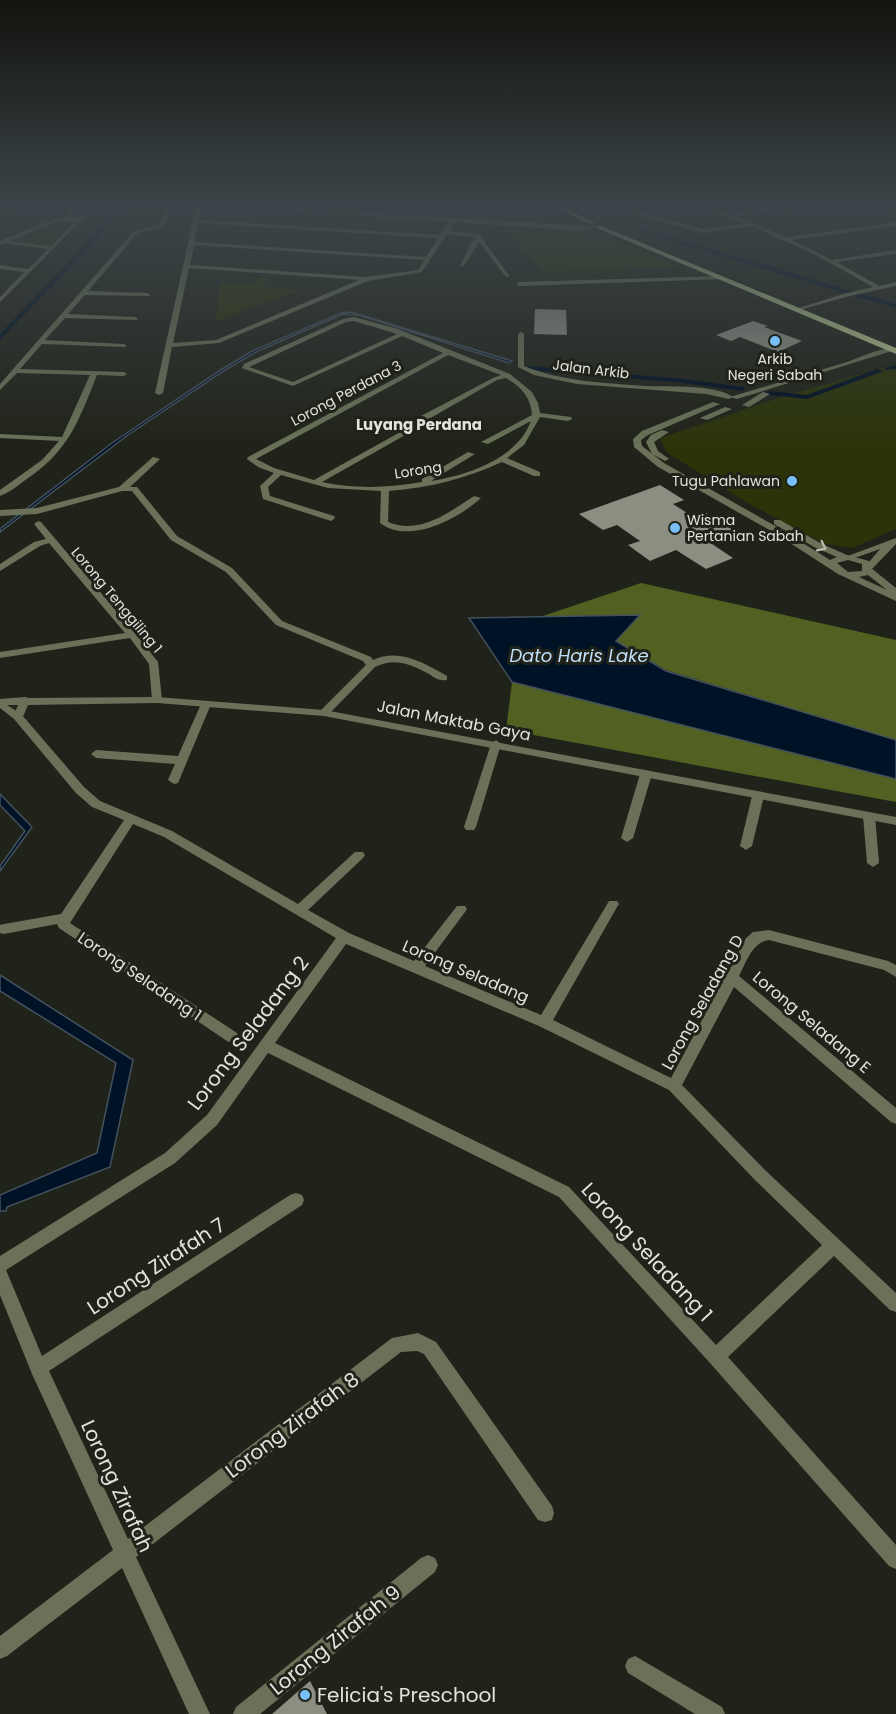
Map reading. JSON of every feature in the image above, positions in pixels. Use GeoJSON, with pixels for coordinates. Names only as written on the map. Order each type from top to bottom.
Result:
{"type":"FeatureCollection","features":[{"type":"Feature","properties":{"kind":"main road"},"geometry":{"type":"LineString","coordinates":[[749,287],[895,350]]}},
{"type":"Feature","properties":{"kind":"main road"},"geometry":{"type":"LineString","coordinates":[[752,287],[895,350]]}},
{"type":"Feature","properties":{"kind":"main road"},"geometry":{"type":"LineString","coordinates":[[863,337],[876,346],[868,355]]}},
{"type":"Feature","properties":{"kind":"street"},"geometry":{"type":"LineString","coordinates":[[0,388],[89,287]]}},
{"type":"Feature","properties":{"kind":"street"},"geometry":{"type":"LineString","coordinates":[[159,393],[182,287]]}},
{"type":"Feature","properties":{"kind":"street"},"geometry":{"type":"LineString","coordinates":[[170,345],[217,342],[348,287]]}},
{"type":"Feature","properties":{"kind":"street"},"geometry":{"type":"LineString","coordinates":[[801,309],[877,287]]}},
{"type":"Feature","properties":{"kind":"street"},"geometry":{"type":"LineString","coordinates":[[84,293],[148,295]]}},
{"type":"Feature","properties":{"kind":"street"},"geometry":{"type":"LineString","coordinates":[[64,316],[135,319]]}},
{"type":"Feature","properties":{"kind":"street"},"geometry":{"type":"LineString","coordinates":[[401,334],[290,384],[245,368],[246,365],[345,320],[356,319],[401,334],[528,384],[571,381]]}},
{"type":"Feature","properties":{"kind":"street","name":"Jalan Arkib"},"geometry":{"type":"LineString","coordinates":[[521,334],[521,367],[554,378],[717,393],[731,397]]}},
{"type":"Feature","properties":{"kind":"street"},"geometry":{"type":"LineString","coordinates":[[41,342],[124,346]]}},
{"type":"Feature","properties":{"kind":"street"},"geometry":{"type":"LineString","coordinates":[[895,350],[761,395],[738,410],[728,409],[657,435],[651,439],[651,448],[660,456],[808,540],[862,561],[896,593]]}},
{"type":"Feature","properties":{"kind":"street","name":"Lorong Perdana 3"},"geometry":{"type":"LineString","coordinates":[[255,455],[448,353]]}},
{"type":"Feature","properties":{"kind":"street"},"geometry":{"type":"LineString","coordinates":[[881,354],[868,355],[716,402],[645,433],[638,439],[638,447],[661,465],[776,530],[845,574],[896,598]]}},
{"type":"Feature","properties":{"kind":"street"},"geometry":{"type":"LineString","coordinates":[[15,371],[124,374]]}},
{"type":"Feature","properties":{"kind":"street"},"geometry":{"type":"LineString","coordinates":[[0,494],[46,461],[77,418],[94,373]]}},
{"type":"Feature","properties":{"kind":"street"},"geometry":{"type":"LineString","coordinates":[[424,418],[505,375],[554,378]]}},
{"type":"Feature","properties":{"kind":"street"},"geometry":{"type":"LineString","coordinates":[[528,384],[546,381]]}},
{"type":"Feature","properties":{"kind":"street"},"geometry":{"type":"LineString","coordinates":[[528,384],[538,415]]}},
{"type":"Feature","properties":{"kind":"street","name":"Jalan Arkib"},"geometry":{"type":"LineString","coordinates":[[693,391],[712,395],[716,402],[728,409]]}},
{"type":"Feature","properties":{"kind":"street"},"geometry":{"type":"LineString","coordinates":[[731,397],[745,401],[746,405]]}},
{"type":"Feature","properties":{"kind":"street"},"geometry":{"type":"LineString","coordinates":[[485,442],[538,415],[568,419]]}},
{"type":"Feature","properties":{"kind":"street","name":"Lorong"},"geometry":{"type":"LineString","coordinates":[[255,455],[251,459],[254,462],[315,483],[353,488],[424,484],[477,471],[502,459],[528,436],[538,415]]}},
{"type":"Feature","properties":{"kind":"street"},"geometry":{"type":"LineString","coordinates":[[315,483],[404,432]]}},
{"type":"Feature","properties":{"kind":"street"},"geometry":{"type":"LineString","coordinates":[[0,436],[63,439]]}},
{"type":"Feature","properties":{"kind":"street"},"geometry":{"type":"LineString","coordinates":[[424,484],[426,480],[471,454]]}},
{"type":"Feature","properties":{"kind":"street"},"geometry":{"type":"LineString","coordinates":[[122,489],[156,459]]}},
{"type":"Feature","properties":{"kind":"street"},"geometry":{"type":"LineString","coordinates":[[502,459],[537,474]]}},
{"type":"Feature","properties":{"kind":"street"},"geometry":{"type":"LineString","coordinates":[[280,472],[264,486],[263,493],[266,497],[331,518]]}},
{"type":"Feature","properties":{"kind":"street"},"geometry":{"type":"LineString","coordinates":[[385,488],[384,523],[394,528],[411,530],[429,526],[477,498]]}},
{"type":"Feature","properties":{"kind":"street"},"geometry":{"type":"LineString","coordinates":[[0,513],[25,513],[122,489],[134,489],[174,538],[229,570],[279,623],[359,654],[371,664]]}},
{"type":"Feature","properties":{"kind":"street","name":"Lorong Tenggiling 1"},"geometry":{"type":"LineString","coordinates":[[38,524],[154,664],[157,700]]}},
{"type":"Feature","properties":{"kind":"street"},"geometry":{"type":"LineString","coordinates":[[0,568],[37,544],[50,540]]}},
{"type":"Feature","properties":{"kind":"street"},"geometry":{"type":"LineString","coordinates":[[834,567],[833,561],[893,543]]}},
{"type":"Feature","properties":{"kind":"street"},"geometry":{"type":"LineString","coordinates":[[845,574],[858,575],[868,569],[893,543]]}},
{"type":"Feature","properties":{"kind":"street"},"geometry":{"type":"LineString","coordinates":[[0,656],[132,635]]}},
{"type":"Feature","properties":{"kind":"street"},"geometry":{"type":"LineString","coordinates":[[324,713],[371,664],[381,658],[404,659],[443,678]]}},
{"type":"Feature","properties":{"kind":"street"},"geometry":{"type":"LineString","coordinates":[[18,717],[25,700]]}},
{"type":"Feature","properties":{"kind":"street","name":"Jalan Maktab Gaya"},"geometry":{"type":"LineString","coordinates":[[0,702],[157,700],[324,713],[896,821]]}},
{"type":"Feature","properties":{"kind":"street","name":"Lorong Seladang"},"geometry":{"type":"LineString","coordinates":[[0,702],[18,717],[80,790],[96,804],[168,834],[344,937],[544,1022],[674,1086],[760,1175],[896,1304]]}},
{"type":"Feature","properties":{"kind":"street"},"geometry":{"type":"LineString","coordinates":[[174,780],[206,704]]}},
{"type":"Feature","properties":{"kind":"street"},"geometry":{"type":"LineString","coordinates":[[470,827],[496,744]]}},
{"type":"Feature","properties":{"kind":"street"},"geometry":{"type":"LineString","coordinates":[[96,754],[182,760]]}},
{"type":"Feature","properties":{"kind":"street"},"geometry":{"type":"LineString","coordinates":[[627,838],[645,774]]}},
{"type":"Feature","properties":{"kind":"street"},"geometry":{"type":"LineString","coordinates":[[746,846],[758,796]]}},
{"type":"Feature","properties":{"kind":"street"},"geometry":{"type":"LineString","coordinates":[[869,816],[873,863]]}},
{"type":"Feature","properties":{"kind":"street","name":"Lorong Seladang 1"},"geometry":{"type":"LineString","coordinates":[[130,820],[65,918],[63,925],[232,1037]]}},
{"type":"Feature","properties":{"kind":"street"},"geometry":{"type":"LineString","coordinates":[[299,910],[359,855]]}},
{"type":"Feature","properties":{"kind":"street"},"geometry":{"type":"LineString","coordinates":[[544,1022],[614,904]]}},
{"type":"Feature","properties":{"kind":"street"},"geometry":{"type":"LineString","coordinates":[[416,968],[461,909]]}},
{"type":"Feature","properties":{"kind":"street"},"geometry":{"type":"LineString","coordinates":[[4,929],[65,918]]}},
{"type":"Feature","properties":{"kind":"street","name":"Lorong Seladang D"},"geometry":{"type":"LineString","coordinates":[[674,1086],[751,942],[758,936],[769,935],[888,966],[896,972]]}},
{"type":"Feature","properties":{"kind":"street","name":"Lorong Seladang 2"},"geometry":{"type":"LineString","coordinates":[[0,1265],[170,1158],[212,1120],[344,937]]}},
{"type":"Feature","properties":{"kind":"street","name":"Lorong Seladang E"},"geometry":{"type":"LineString","coordinates":[[733,979],[896,1117]]}},
{"type":"Feature","properties":{"kind":"street","name":"Lorong Seladang 1"},"geometry":{"type":"LineString","coordinates":[[267,1046],[564,1192],[716,1357],[896,1559]]}},
{"type":"Feature","properties":{"kind":"street","name":"Lorong Zirafah 7"},"geometry":{"type":"LineString","coordinates":[[38,1368],[296,1200]]}},
{"type":"Feature","properties":{"kind":"street"},"geometry":{"type":"LineString","coordinates":[[716,1357],[834,1245]]}},
{"type":"Feature","properties":{"kind":"street","name":"Lorong Zirafah"},"geometry":{"type":"LineString","coordinates":[[0,1275],[38,1368],[200,1714]]}},
{"type":"Feature","properties":{"kind":"street","name":"Lorong Zirafah 8"},"geometry":{"type":"LineString","coordinates":[[0,1648],[398,1344],[418,1342],[430,1348],[545,1513]]}},
{"type":"Feature","properties":{"kind":"street","name":"Lorong Zirafah 9"},"geometry":{"type":"LineString","coordinates":[[243,1714],[428,1565]]}},
{"type":"Feature","properties":{"kind":"street"},"geometry":{"type":"LineString","coordinates":[[635,1666],[715,1714]]}},
{"type":"Feature","properties":{"kind":"green space"},"geometry":{"type":"Polygon","coordinates":[[[219,287],[272,287],[299,290],[216,321],[219,287]]]}},
{"type":"Feature","properties":{"kind":"green space"},"geometry":{"type":"Polygon","coordinates":[[[889,366],[896,369],[896,529],[852,548],[825,544],[748,503],[666,452],[660,438],[785,396],[889,366]]]}},
{"type":"Feature","properties":{"kind":"green space"},"geometry":{"type":"Polygon","coordinates":[[[641,583],[896,640],[896,740],[666,670],[616,641],[639,615],[540,617],[641,583]]]}},
{"type":"Feature","properties":{"kind":"green space"},"geometry":{"type":"Polygon","coordinates":[[[512,682],[896,779],[896,802],[506,730],[512,682]]]}},
{"type":"Feature","properties":{"kind":"water"},"geometry":{"type":"Polygon","coordinates":[[[351,312],[512,361],[509,363],[359,315],[343,314],[258,351],[225,370],[128,435],[0,532],[0,529],[112,443],[222,369],[254,350],[341,313],[351,312]]]}},
{"type":"Feature","properties":{"kind":"water","name":"Dato Haris Lake"},"geometry":{"type":"Polygon","coordinates":[[[640,615],[616,641],[666,671],[896,740],[896,779],[512,682],[469,618],[640,615]]]}},
{"type":"Feature","properties":{"kind":"water"},"geometry":{"type":"Polygon","coordinates":[[[0,794],[32,827],[0,871],[0,866],[25,831],[0,805],[0,794]]]}},
{"type":"Feature","properties":{"kind":"water"},"geometry":{"type":"Polygon","coordinates":[[[0,975],[133,1060],[110,1167],[7,1207],[6,1211],[0,1211],[0,1195],[97,1153],[116,1063],[0,991],[0,975]]]}},
{"type":"Feature","properties":{"kind":"building"},"geometry":{"type":"Polygon","coordinates":[[[535,309],[566,310],[567,335],[534,334],[535,309]]]}},
{"type":"Feature","properties":{"kind":"building"},"geometry":{"type":"Polygon","coordinates":[[[753,321],[802,341],[778,352],[740,337],[731,341],[716,335],[753,321]]]}},
{"type":"Feature","properties":{"kind":"building","name":"Wisma Pertanian Sabah"},"geometry":{"type":"Polygon","coordinates":[[[660,485],[684,500],[673,504],[695,518],[706,513],[733,530],[706,540],[733,558],[706,569],[676,550],[650,561],[628,545],[640,541],[617,525],[603,530],[579,514],[660,485]]]}},
{"type":"Feature","properties":{"kind":"building","name":"Felicia's Preschool"},"geometry":{"type":"Polygon","coordinates":[[[310,1681],[327,1714],[272,1714],[310,1681]]]}},
{"type":"Feature","properties":{"kind":"waterway"},"geometry":{"type":"LineString","coordinates":[[0,338],[49,287]]}},
{"type":"Feature","properties":{"kind":"waterway"},"geometry":{"type":"LineString","coordinates":[[832,287],[896,306]]}},
{"type":"Feature","properties":{"kind":"waterway"},"geometry":{"type":"LineString","coordinates":[[887,368],[896,367]]}},
{"type":"Feature","properties":{"kind":"waterway"},"geometry":{"type":"LineString","coordinates":[[531,368],[684,381],[742,389]]}},
{"type":"Feature","properties":{"kind":"waterway"},"geometry":{"type":"LineString","coordinates":[[834,388],[880,371]]}},
{"type":"Feature","properties":{"kind":"waterway"},"geometry":{"type":"LineString","coordinates":[[769,393],[807,397],[829,390]]}},
{"type":"Feature","properties":{"kind":"place","name":"Arkib Negeri Sabah"},"geometry":{"type":"Point","coordinates":[775,341]}},
{"type":"Feature","properties":{"kind":"place","name":"Tugu Pahlawan"},"geometry":{"type":"Point","coordinates":[792,481]}},
{"type":"Feature","properties":{"kind":"place","name":"Wisma Pertanian Sabah"},"geometry":{"type":"Point","coordinates":[675,528]}},
{"type":"Feature","properties":{"kind":"place","name":"Felicia's Preschool"},"geometry":{"type":"Point","coordinates":[305,1695]}},
{"type":"Feature","properties":{"kind":"district","name":"Luyang Perdana"},"geometry":{"type":"Point","coordinates":[419,425]}}]}
